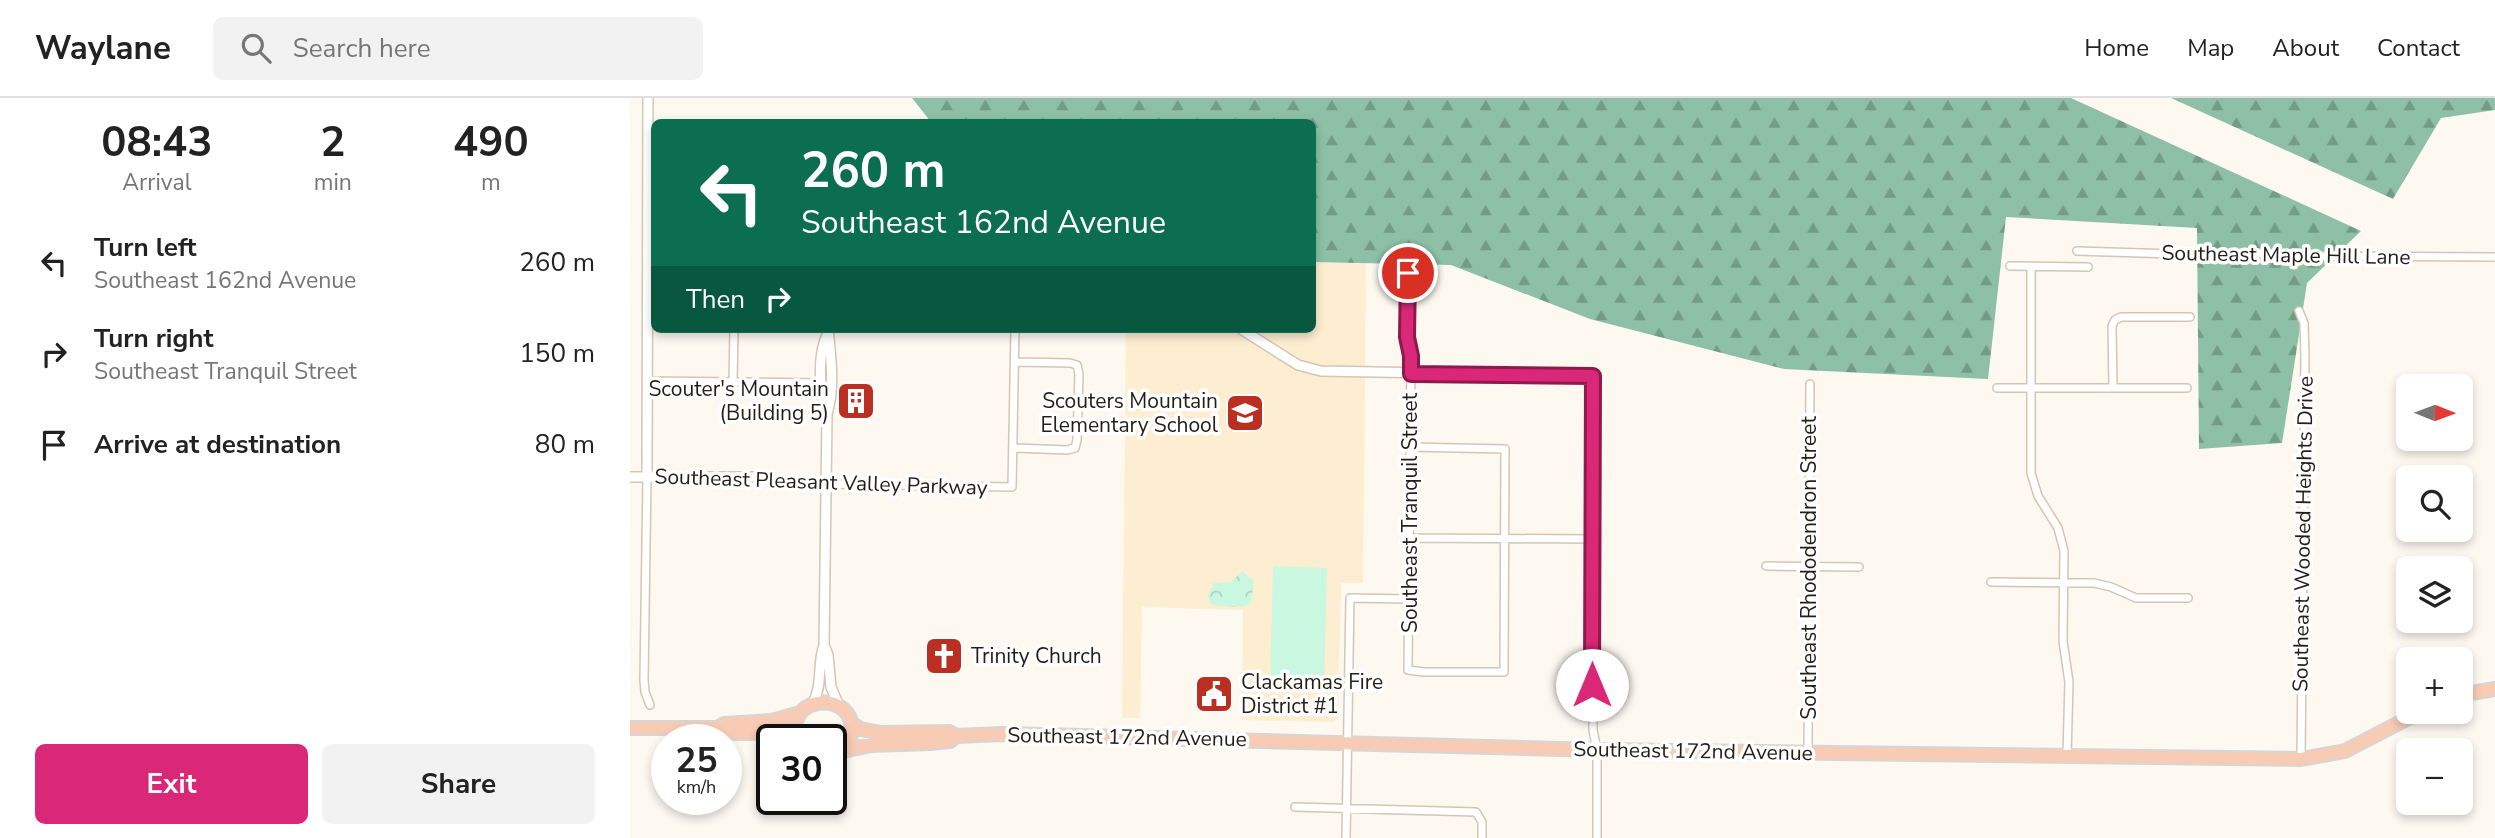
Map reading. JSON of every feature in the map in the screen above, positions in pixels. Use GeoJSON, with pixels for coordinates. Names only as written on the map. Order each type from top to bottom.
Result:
{"type":"FeatureCollection","features":[{"type":"Feature","properties":{"kind":"main road"},"geometry":{"type":"LineString","coordinates":[[2473,693],[2495,689]]}},
{"type":"Feature","properties":{"kind":"main road"},"geometry":{"type":"LineString","coordinates":[[724,724],[777,720],[800,713],[813,704],[829,702],[839,706],[851,723]]}},
{"type":"Feature","properties":{"kind":"main road"},"geometry":{"type":"LineString","coordinates":[[795,724],[800,713]]}},
{"type":"Feature","properties":{"kind":"main road","name":"Southeast 172nd Avenue"},"geometry":{"type":"LineString","coordinates":[[847,744],[850,741],[851,723],[873,733],[949,732],[957,736],[1002,734],[1597,750],[2301,759],[2345,751],[2397,724]]}},
{"type":"Feature","properties":{"kind":"main road"},"geometry":{"type":"LineString","coordinates":[[630,727],[651,727]]}},
{"type":"Feature","properties":{"kind":"main road","name":"Southeast 172nd Avenue"},"geometry":{"type":"LineString","coordinates":[[847,753],[871,745],[950,741],[957,736]]}},
{"type":"Feature","properties":{"kind":"street"},"geometry":{"type":"LineString","coordinates":[[648,98],[644,680],[650,705]]}},
{"type":"Feature","properties":{"kind":"street","name":"Southeast Maple Hill Lane"},"geometry":{"type":"LineString","coordinates":[[2077,251],[2206,255],[2254,253],[2495,257]]}},
{"type":"Feature","properties":{"kind":"street"},"geometry":{"type":"LineString","coordinates":[[2010,266],[2088,267]]}},
{"type":"Feature","properties":{"kind":"street"},"geometry":{"type":"LineString","coordinates":[[2031,267],[2031,473],[2038,496],[2058,528],[2064,551],[2063,641],[2069,682],[2067,756]]}},
{"type":"Feature","properties":{"kind":"street","name":"Southeast Tranquil Street"},"geometry":{"type":"LineString","coordinates":[[1408,273],[1407,337],[1411,356],[1408,670],[1504,672],[1504,538]]}},
{"type":"Feature","properties":{"kind":"street","name":"Southeast Wooded Heights Drive"},"geometry":{"type":"LineString","coordinates":[[2298,311],[2304,323],[2305,356],[2301,759]]}},
{"type":"Feature","properties":{"kind":"street"},"geometry":{"type":"LineString","coordinates":[[2113,387],[2112,327],[2115,320],[2121,317],[2190,317]]}},
{"type":"Feature","properties":{"kind":"street"},"geometry":{"type":"LineString","coordinates":[[733,382],[734,333]]}},
{"type":"Feature","properties":{"kind":"street"},"geometry":{"type":"LineString","coordinates":[[827,333],[822,344],[822,401],[827,414]]}},
{"type":"Feature","properties":{"kind":"street"},"geometry":{"type":"LineString","coordinates":[[813,704],[820,687],[824,645],[827,414],[831,401],[831,344],[828,333]]}},
{"type":"Feature","properties":{"kind":"street"},"geometry":{"type":"LineString","coordinates":[[1015,333],[1013,448],[1075,448],[1079,374],[1077,365],[1015,362]]}},
{"type":"Feature","properties":{"kind":"street"},"geometry":{"type":"LineString","coordinates":[[1247,333],[1298,365],[1311,369],[1411,374],[1593,376],[1592,730],[1597,750],[1597,838]]}},
{"type":"Feature","properties":{"kind":"street"},"geometry":{"type":"LineString","coordinates":[[647,381],[822,383]]}},
{"type":"Feature","properties":{"kind":"street","name":"Southeast Rhododendron Street"},"geometry":{"type":"LineString","coordinates":[[1808,752],[1811,384]]}},
{"type":"Feature","properties":{"kind":"street"},"geometry":{"type":"LineString","coordinates":[[1997,388],[2187,388]]}},
{"type":"Feature","properties":{"kind":"street"},"geometry":{"type":"LineString","coordinates":[[1410,446],[1505,449],[1504,538]]}},
{"type":"Feature","properties":{"kind":"street","name":"Southeast Pleasant Valley Parkway"},"geometry":{"type":"LineString","coordinates":[[630,477],[757,477],[826,484],[1012,487],[1013,448]]}},
{"type":"Feature","properties":{"kind":"street"},"geometry":{"type":"LineString","coordinates":[[1410,538],[1593,539]]}},
{"type":"Feature","properties":{"kind":"street"},"geometry":{"type":"LineString","coordinates":[[1766,566],[1859,567]]}},
{"type":"Feature","properties":{"kind":"street"},"geometry":{"type":"LineString","coordinates":[[1991,582],[2099,584],[2136,598],[2188,598]]}},
{"type":"Feature","properties":{"kind":"street"},"geometry":{"type":"LineString","coordinates":[[1346,838],[1350,598],[1409,599]]}},
{"type":"Feature","properties":{"kind":"street"},"geometry":{"type":"LineString","coordinates":[[824,645],[828,655],[831,687],[839,706]]}},
{"type":"Feature","properties":{"kind":"street"},"geometry":{"type":"LineString","coordinates":[[1295,807],[1476,812],[1481,820],[1482,838]]}},
{"type":"Feature","properties":{"kind":"shaded area","name":"Scouters Mountain Elementary School"},"geometry":{"type":"Polygon","coordinates":[[[1316,262],[1366,262],[1363,583],[1341,583],[1338,718],[1334,722],[1242,720],[1243,610],[1142,607],[1140,718],[1122,718],[1126,333],[1316,333],[1316,262]]]}},
{"type":"Feature","properties":{"kind":"green space"},"geometry":{"type":"Polygon","coordinates":[[[912,98],[2071,98],[2361,231],[2307,283],[2282,443],[2199,449],[2197,228],[2006,217],[1988,379],[1784,369],[1590,319],[1451,265],[1316,262],[1316,119],[929,119],[912,98]]]}},
{"type":"Feature","properties":{"kind":"green space"},"geometry":{"type":"Polygon","coordinates":[[[2171,98],[2495,98],[2495,110],[2441,118],[2393,199],[2171,98]]]}},
{"type":"Feature","properties":{"kind":"green space"},"geometry":{"type":"Polygon","coordinates":[[[1273,566],[1327,568],[1324,687],[1270,686],[1273,566]]]}},
{"type":"Feature","properties":{"kind":"green space"},"geometry":{"type":"Polygon","coordinates":[[[1242,571],[1254,581],[1251,604],[1230,607],[1210,603],[1208,595],[1214,583],[1231,582],[1242,571]]]}},
{"type":"Feature","properties":{"kind":"place","name":"Scouter's Mountain (Building 5)"},"geometry":{"type":"Point","coordinates":[856,401]}},
{"type":"Feature","properties":{"kind":"place","name":"Scouters Mountain Elementary School"},"geometry":{"type":"Point","coordinates":[1245,413]}},
{"type":"Feature","properties":{"kind":"place","name":"Trinity Church"},"geometry":{"type":"Point","coordinates":[944,656]}},
{"type":"Feature","properties":{"kind":"place","name":"Clackamas Fire District #1"},"geometry":{"type":"Point","coordinates":[1214,694]}},
{"type":"Feature","properties":{"kind":"route"},"geometry":{"type":"LineString","coordinates":[[1408,273],[1407,337],[1411,374],[1593,376],[1592,685]]}}]}
